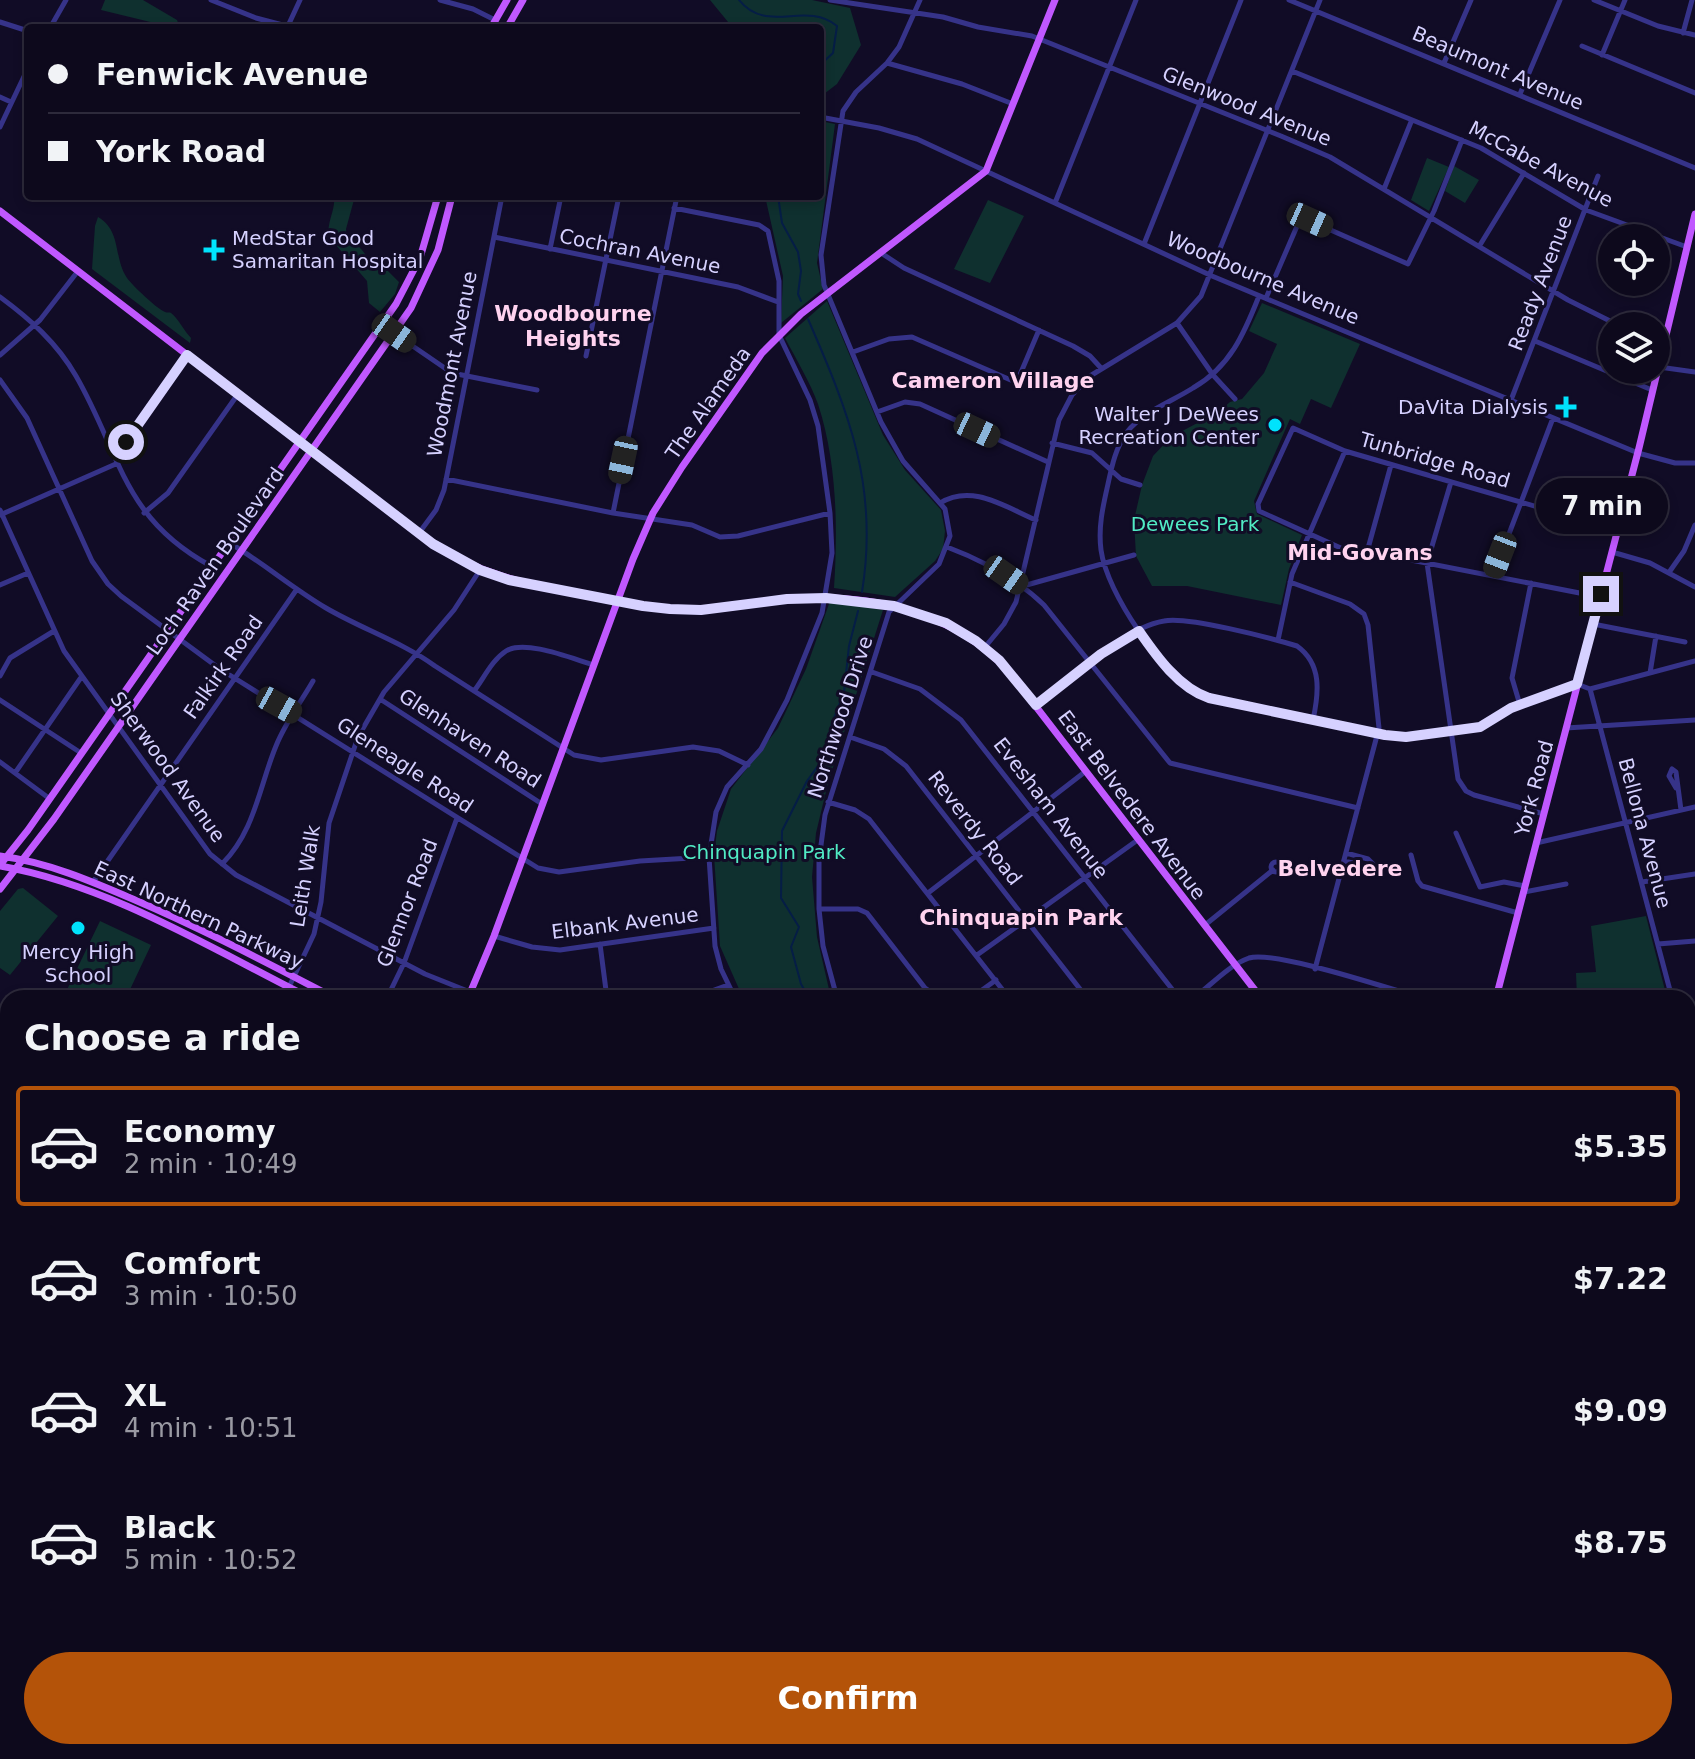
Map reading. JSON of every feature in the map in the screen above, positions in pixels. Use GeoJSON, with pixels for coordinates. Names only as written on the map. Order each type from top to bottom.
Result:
{"type":"FeatureCollection","features":[{"type":"Feature","properties":{"kind":"main road"},"geometry":{"type":"LineString","coordinates":[[493,24],[507,0]]}},
{"type":"Feature","properties":{"kind":"main road"},"geometry":{"type":"LineString","coordinates":[[509,24],[523,0]]}},
{"type":"Feature","properties":{"kind":"main road"},"geometry":{"type":"LineString","coordinates":[[986,171],[1055,0]]}},
{"type":"Feature","properties":{"kind":"main road","name":"The Alameda"},"geometry":{"type":"LineString","coordinates":[[472,990],[617,601],[650,519],[679,470],[755,363],[779,335],[986,171]]}},
{"type":"Feature","properties":{"kind":"main road","name":"Loch Raven Boulevard"},"geometry":{"type":"LineString","coordinates":[[0,865],[50,799],[382,325],[415,272],[430,232],[437,200]]}},
{"type":"Feature","properties":{"kind":"main road","name":"Loch Raven Boulevard"},"geometry":{"type":"LineString","coordinates":[[0,889],[243,551],[394,333],[427,280],[443,236],[451,200]]}},
{"type":"Feature","properties":{"kind":"main road","name":"East Belvedere Avenue"},"geometry":{"type":"LineString","coordinates":[[0,211],[419,533],[446,553],[480,570],[509,580],[643,606],[693,610],[787,599],[826,598],[894,606],[946,623],[985,647],[1036,705],[1255,990]]}},
{"type":"Feature","properties":{"kind":"main road","name":"York Road"},"geometry":{"type":"LineString","coordinates":[[1668,312],[1695,214]]}},
{"type":"Feature","properties":{"kind":"main road","name":"York Road"},"geometry":{"type":"LineString","coordinates":[[1498,990],[1655,384]]}},
{"type":"Feature","properties":{"kind":"main road","name":"East Northern Parkway"},"geometry":{"type":"LineString","coordinates":[[4,856],[24,859],[93,882],[198,928],[319,990]]}},
{"type":"Feature","properties":{"kind":"main road","name":"East Northern Parkway"},"geometry":{"type":"LineString","coordinates":[[0,865],[64,882],[128,908],[193,937],[295,990]]}},
{"type":"Feature","properties":{"kind":"street"},"geometry":{"type":"LineString","coordinates":[[52,24],[66,0]]}},
{"type":"Feature","properties":{"kind":"street"},"geometry":{"type":"LineString","coordinates":[[211,0],[278,24]]}},
{"type":"Feature","properties":{"kind":"street"},"geometry":{"type":"LineString","coordinates":[[290,24],[300,0]]}},
{"type":"Feature","properties":{"kind":"street"},"geometry":{"type":"LineString","coordinates":[[440,0],[473,9],[495,20]]}},
{"type":"Feature","properties":{"kind":"street","name":"Glenwood Avenue"},"geometry":{"type":"LineString","coordinates":[[830,0],[915,13],[1040,39],[1200,103],[1330,157],[1598,316]]}},
{"type":"Feature","properties":{"kind":"street"},"geometry":{"type":"LineString","coordinates":[[920,0],[903,39],[887,63],[856,92],[843,111],[821,263],[828,294],[877,412],[900,457],[940,503],[948,522],[947,547],[991,566],[1022,586],[1054,615],[1170,763],[1358,808]]}},
{"type":"Feature","properties":{"kind":"street"},"geometry":{"type":"LineString","coordinates":[[1055,203],[1136,0]]}},
{"type":"Feature","properties":{"kind":"street"},"geometry":{"type":"LineString","coordinates":[[1144,244],[1241,0]]}},
{"type":"Feature","properties":{"kind":"street","name":"Beaumont Avenue"},"geometry":{"type":"LineString","coordinates":[[1289,0],[1695,168]]}},
{"type":"Feature","properties":{"kind":"street"},"geometry":{"type":"LineString","coordinates":[[985,647],[1004,624],[1022,586],[1052,443],[1068,401],[1101,368],[1177,323],[1196,304],[1212,276],[1320,0]]}},
{"type":"Feature","properties":{"kind":"street"},"geometry":{"type":"LineString","coordinates":[[1444,63],[1471,0]]}},
{"type":"Feature","properties":{"kind":"street"},"geometry":{"type":"LineString","coordinates":[[1520,94],[1560,0]]}},
{"type":"Feature","properties":{"kind":"street"},"geometry":{"type":"LineString","coordinates":[[1594,0],[1658,26],[1695,35]]}},
{"type":"Feature","properties":{"kind":"street"},"geometry":{"type":"LineString","coordinates":[[1602,55],[1625,0]]}},
{"type":"Feature","properties":{"kind":"street"},"geometry":{"type":"LineString","coordinates":[[1683,33],[1692,0]]}},
{"type":"Feature","properties":{"kind":"street"},"geometry":{"type":"LineString","coordinates":[[0,22],[24,30]]}},
{"type":"Feature","properties":{"kind":"street"},"geometry":{"type":"LineString","coordinates":[[1582,46],[1695,93]]}},
{"type":"Feature","properties":{"kind":"street"},"geometry":{"type":"LineString","coordinates":[[887,63],[970,87],[1013,104]]}},
{"type":"Feature","properties":{"kind":"street","name":"McCabe Avenue"},"geometry":{"type":"LineString","coordinates":[[1292,71],[1411,122],[1462,140],[1586,210],[1687,247]]}},
{"type":"Feature","properties":{"kind":"street"},"geometry":{"type":"LineString","coordinates":[[0,127],[24,76]]}},
{"type":"Feature","properties":{"kind":"street"},"geometry":{"type":"LineString","coordinates":[[0,97],[11,102]]}},
{"type":"Feature","properties":{"kind":"street","name":"Woodbourne Avenue"},"geometry":{"type":"LineString","coordinates":[[824,118],[917,139],[1212,276],[1638,453],[1675,463],[1695,463]]}},
{"type":"Feature","properties":{"kind":"street"},"geometry":{"type":"LineString","coordinates":[[1384,189],[1411,122]]}},
{"type":"Feature","properties":{"kind":"street"},"geometry":{"type":"LineString","coordinates":[[1462,140],[1408,264],[1301,217],[1238,345],[1213,375],[1137,422],[1119,445],[1101,520],[1104,563],[1139,631],[1177,678],[1199,695],[1378,734],[1406,737],[1484,725],[1520,705],[1577,684],[1590,689],[1695,661]]}},
{"type":"Feature","properties":{"kind":"street"},"geometry":{"type":"LineString","coordinates":[[1480,245],[1524,173]]}},
{"type":"Feature","properties":{"kind":"street","name":"Ready Avenue"},"geometry":{"type":"LineString","coordinates":[[1511,400],[1598,176]]}},
{"type":"Feature","properties":{"kind":"street","name":"Woodmont Avenue"},"geometry":{"type":"LineString","coordinates":[[419,533],[438,504],[446,479],[501,200]]}},
{"type":"Feature","properties":{"kind":"street"},"geometry":{"type":"LineString","coordinates":[[550,249],[560,200]]}},
{"type":"Feature","properties":{"kind":"street"},"geometry":{"type":"LineString","coordinates":[[586,356],[618,200]]}},
{"type":"Feature","properties":{"kind":"street"},"geometry":{"type":"LineString","coordinates":[[613,513],[676,200]]}},
{"type":"Feature","properties":{"kind":"street"},"geometry":{"type":"LineString","coordinates":[[674,208],[759,225],[768,231],[779,281],[779,335],[815,416],[830,513],[832,553],[826,598],[815,635],[787,700],[761,749],[727,787],[712,833],[709,857],[716,955],[731,990]]}},
{"type":"Feature","properties":{"kind":"street","name":"Cochran Avenue"},"geometry":{"type":"LineString","coordinates":[[494,237],[738,287],[778,302]]}},
{"type":"Feature","properties":{"kind":"street"},"geometry":{"type":"LineString","coordinates":[[890,246],[896,264]]}},
{"type":"Feature","properties":{"kind":"street"},"geometry":{"type":"LineString","coordinates":[[881,253],[896,264],[1081,350],[1101,368]]}},
{"type":"Feature","properties":{"kind":"street"},"geometry":{"type":"LineString","coordinates":[[0,355],[35,325],[78,271]]}},
{"type":"Feature","properties":{"kind":"street"},"geometry":{"type":"LineString","coordinates":[[0,297],[35,325],[64,357],[77,377],[130,492],[144,513],[173,541],[211,566]]}},
{"type":"Feature","properties":{"kind":"street"},"geometry":{"type":"LineString","coordinates":[[1177,323],[1213,375],[1235,399]]}},
{"type":"Feature","properties":{"kind":"street"},"geometry":{"type":"LineString","coordinates":[[382,325],[448,371],[537,390]]}},
{"type":"Feature","properties":{"kind":"street"},"geometry":{"type":"LineString","coordinates":[[853,352],[889,339],[912,337],[1013,381],[1019,377],[1039,330]]}},
{"type":"Feature","properties":{"kind":"street"},"geometry":{"type":"LineString","coordinates":[[1535,341],[1653,390]]}},
{"type":"Feature","properties":{"kind":"street"},"geometry":{"type":"LineString","coordinates":[[1,513],[118,463],[123,446],[187,355]]}},
{"type":"Feature","properties":{"kind":"street"},"geometry":{"type":"LineString","coordinates":[[1670,369],[1695,372]]}},
{"type":"Feature","properties":{"kind":"street","name":"Gleneagle Road"},"geometry":{"type":"LineString","coordinates":[[0,380],[27,418],[88,554],[102,577],[128,602],[235,678],[538,868],[559,872],[640,861],[709,857]]}},
{"type":"Feature","properties":{"kind":"street"},"geometry":{"type":"LineString","coordinates":[[144,513],[168,493],[238,394]]}},
{"type":"Feature","properties":{"kind":"street"},"geometry":{"type":"LineString","coordinates":[[877,412],[905,402],[920,404],[1048,462]]}},
{"type":"Feature","properties":{"kind":"street"},"geometry":{"type":"LineString","coordinates":[[1493,576],[1553,418]]}},
{"type":"Feature","properties":{"kind":"street","name":"Tunbridge Road"},"geometry":{"type":"LineString","coordinates":[[1308,533],[1259,511],[1258,504],[1293,428],[1345,451],[1617,530]]}},
{"type":"Feature","properties":{"kind":"street"},"geometry":{"type":"LineString","coordinates":[[1052,443],[1092,453],[1121,479],[1140,485]]}},
{"type":"Feature","properties":{"kind":"street"},"geometry":{"type":"LineString","coordinates":[[1278,640],[1290,582],[1345,451]]}},
{"type":"Feature","properties":{"kind":"street"},"geometry":{"type":"LineString","coordinates":[[1367,552],[1391,465]]}},
{"type":"Feature","properties":{"kind":"street"},"geometry":{"type":"LineString","coordinates":[[446,479],[613,513],[692,525],[712,535],[725,537],[830,513]]}},
{"type":"Feature","properties":{"kind":"street"},"geometry":{"type":"LineString","coordinates":[[1451,482],[1427,563],[1455,771],[1460,784],[1478,797],[1544,814]]}},
{"type":"Feature","properties":{"kind":"street"},"geometry":{"type":"LineString","coordinates":[[940,503],[958,495],[974,494],[1036,520]]}},
{"type":"Feature","properties":{"kind":"street","name":"Sherwood Avenue"},"geometry":{"type":"LineString","coordinates":[[1,513],[54,631],[82,676],[200,841],[236,875],[457,990]]}},
{"type":"Feature","properties":{"kind":"street"},"geometry":{"type":"LineString","coordinates":[[1670,571],[1684,551],[1695,525]]}},
{"type":"Feature","properties":{"kind":"street"},"geometry":{"type":"LineString","coordinates":[[1308,533],[1348,551],[1367,552],[1600,597]]}},
{"type":"Feature","properties":{"kind":"street"},"geometry":{"type":"LineString","coordinates":[[228,542],[351,622],[419,653],[563,749],[597,760],[682,747],[703,748],[734,756],[748,765]]}},
{"type":"Feature","properties":{"kind":"street","name":"Northwood Drive"},"geometry":{"type":"LineString","coordinates":[[835,990],[822,937],[819,909],[820,846],[828,802],[889,612],[939,564],[947,547]]}},
{"type":"Feature","properties":{"kind":"street"},"geometry":{"type":"LineString","coordinates":[[1612,552],[1670,571],[1695,587]]}},
{"type":"Feature","properties":{"kind":"street"},"geometry":{"type":"LineString","coordinates":[[1022,586],[1134,555]]}},
{"type":"Feature","properties":{"kind":"street","name":"Leith Walk"},"geometry":{"type":"LineString","coordinates":[[289,987],[310,944],[318,918],[328,828],[353,751],[380,699],[419,653],[480,570]]}},
{"type":"Feature","properties":{"kind":"street"},"geometry":{"type":"LineString","coordinates":[[0,585],[28,573]]}},
{"type":"Feature","properties":{"kind":"street"},"geometry":{"type":"LineString","coordinates":[[1290,582],[1358,608],[1364,614],[1380,721],[1315,969]]}},
{"type":"Feature","properties":{"kind":"street"},"geometry":{"type":"LineString","coordinates":[[1520,705],[1512,678],[1531,583]]}},
{"type":"Feature","properties":{"kind":"street","name":"Falkirk Road"},"geometry":{"type":"LineString","coordinates":[[93,882],[297,589]]}},
{"type":"Feature","properties":{"kind":"street"},"geometry":{"type":"LineString","coordinates":[[1036,705],[1091,662],[1139,631],[1151,624],[1172,620],[1297,646],[1313,663],[1318,684],[1313,720]]}},
{"type":"Feature","properties":{"kind":"street"},"geometry":{"type":"LineString","coordinates":[[1593,624],[1685,642]]}},
{"type":"Feature","properties":{"kind":"street"},"geometry":{"type":"LineString","coordinates":[[0,676],[10,658],[54,631]]}},
{"type":"Feature","properties":{"kind":"street"},"geometry":{"type":"LineString","coordinates":[[1650,673],[1656,636]]}},
{"type":"Feature","properties":{"kind":"street"},"geometry":{"type":"LineString","coordinates":[[474,691],[496,661],[506,651],[515,648],[532,648],[594,665]]}},
{"type":"Feature","properties":{"kind":"street","name":"Evesham Avenue"},"geometry":{"type":"LineString","coordinates":[[872,672],[912,685],[955,714],[1173,990]]}},
{"type":"Feature","properties":{"kind":"street"},"geometry":{"type":"LineString","coordinates":[[15,773],[82,676]]}},
{"type":"Feature","properties":{"kind":"street"},"geometry":{"type":"LineString","coordinates":[[222,864],[250,826],[275,748],[313,681]]}},
{"type":"Feature","properties":{"kind":"street","name":"Bellona Avenue"},"geometry":{"type":"LineString","coordinates":[[1590,689],[1670,990]]}},
{"type":"Feature","properties":{"kind":"street","name":"Glenhaven Road"},"geometry":{"type":"LineString","coordinates":[[380,699],[542,804]]}},
{"type":"Feature","properties":{"kind":"street"},"geometry":{"type":"LineString","coordinates":[[0,700],[81,753]]}},
{"type":"Feature","properties":{"kind":"street"},"geometry":{"type":"LineString","coordinates":[[1566,728],[1695,720]]}},
{"type":"Feature","properties":{"kind":"street","name":"Reverdy Road"},"geometry":{"type":"LineString","coordinates":[[850,737],[879,747],[902,761],[1081,990]]}},
{"type":"Feature","properties":{"kind":"street"},"geometry":{"type":"LineString","coordinates":[[0,762],[50,799]]}},
{"type":"Feature","properties":{"kind":"street"},"geometry":{"type":"LineString","coordinates":[[928,893],[1086,771]]}},
{"type":"Feature","properties":{"kind":"street"},"geometry":{"type":"LineString","coordinates":[[1676,789],[1681,810]]}},
{"type":"Feature","properties":{"kind":"street"},"geometry":{"type":"LineString","coordinates":[[828,802],[867,816],[1003,990]]}},
{"type":"Feature","properties":{"kind":"street"},"geometry":{"type":"LineString","coordinates":[[1536,843],[1695,807]]}},
{"type":"Feature","properties":{"kind":"street","name":"Glennor Road"},"geometry":{"type":"LineString","coordinates":[[391,990],[404,963],[457,818]]}},
{"type":"Feature","properties":{"kind":"street"},"geometry":{"type":"LineString","coordinates":[[1456,833],[1480,887],[1504,882],[1524,889],[1566,884]]}},
{"type":"Feature","properties":{"kind":"street"},"geometry":{"type":"LineString","coordinates":[[977,956],[1139,839]]}},
{"type":"Feature","properties":{"kind":"street"},"geometry":{"type":"LineString","coordinates":[[1344,861],[1369,867],[1373,864],[1368,859],[1346,853]]}},
{"type":"Feature","properties":{"kind":"street"},"geometry":{"type":"LineString","coordinates":[[1411,855],[1420,885],[1518,913]]}},
{"type":"Feature","properties":{"kind":"street"},"geometry":{"type":"LineString","coordinates":[[1203,926],[1273,870]]}},
{"type":"Feature","properties":{"kind":"street"},"geometry":{"type":"LineString","coordinates":[[1642,882],[1695,874]]}},
{"type":"Feature","properties":{"kind":"street"},"geometry":{"type":"LineString","coordinates":[[819,909],[853,909],[867,913],[928,990]]}},
{"type":"Feature","properties":{"kind":"street","name":"Elbank Avenue"},"geometry":{"type":"LineString","coordinates":[[494,936],[546,949],[714,928]]}},
{"type":"Feature","properties":{"kind":"street"},"geometry":{"type":"LineString","coordinates":[[1658,944],[1695,941]]}},
{"type":"Feature","properties":{"kind":"street"},"geometry":{"type":"LineString","coordinates":[[600,944],[606,990]]}},
{"type":"Feature","properties":{"kind":"street"},"geometry":{"type":"LineString","coordinates":[[1204,990],[1236,965],[1248,959],[1264,957],[1392,990]]}},
{"type":"Feature","properties":{"kind":"street"},"geometry":{"type":"LineString","coordinates":[[982,990],[996,980]]}},
{"type":"Feature","properties":{"kind":"street"},"geometry":{"type":"LineString","coordinates":[[714,990],[728,985]]}},
{"type":"Feature","properties":{"kind":"green space"},"geometry":{"type":"Polygon","coordinates":[[[105,0],[143,0],[177,20],[178,24],[159,24],[101,10],[105,0]]]}},
{"type":"Feature","properties":{"kind":"green space"},"geometry":{"type":"Polygon","coordinates":[[[710,0],[812,0],[850,8],[861,45],[837,84],[824,94],[824,24],[730,24],[710,0]]]}},
{"type":"Feature","properties":{"kind":"green space"},"geometry":{"type":"Polygon","coordinates":[[[824,122],[835,124],[817,263],[823,289],[781,323],[783,276],[766,200],[824,200],[824,122]]]}},
{"type":"Feature","properties":{"kind":"green space"},"geometry":{"type":"Polygon","coordinates":[[[1427,158],[1449,167],[1429,211],[1411,200],[1427,158]]]}},
{"type":"Feature","properties":{"kind":"green space"},"geometry":{"type":"Polygon","coordinates":[[[1454,166],[1479,180],[1465,203],[1445,191],[1454,166]]]}},
{"type":"Feature","properties":{"kind":"green space"},"geometry":{"type":"Polygon","coordinates":[[[334,200],[354,200],[346,229],[347,239],[359,247],[372,264],[386,269],[399,282],[395,294],[380,312],[369,303],[367,281],[329,237],[334,200]]]}},
{"type":"Feature","properties":{"kind":"green space"},"geometry":{"type":"Polygon","coordinates":[[[988,200],[1024,216],[990,283],[954,269],[988,200]]]}},
{"type":"Feature","properties":{"kind":"green space"},"geometry":{"type":"Polygon","coordinates":[[[98,217],[111,229],[127,278],[156,306],[173,315],[191,338],[190,343],[92,269],[98,217]]]}},
{"type":"Feature","properties":{"kind":"green space"},"geometry":{"type":"Polygon","coordinates":[[[827,301],[883,435],[905,470],[941,510],[945,531],[943,549],[935,561],[895,597],[834,588],[836,519],[829,449],[815,396],[785,338],[827,301]]]}},
{"type":"Feature","properties":{"kind":"green space","name":"Dewees Park"},"geometry":{"type":"Polygon","coordinates":[[[1262,303],[1360,344],[1331,408],[1311,399],[1300,424],[1290,419],[1254,501],[1257,514],[1302,535],[1289,569],[1281,605],[1187,586],[1152,586],[1136,556],[1134,520],[1153,456],[1171,437],[1220,411],[1230,402],[1242,399],[1264,373],[1277,344],[1249,331],[1262,303]]]}},
{"type":"Feature","properties":{"kind":"green space","name":"Chinquapin Park"},"geometry":{"type":"Polygon","coordinates":[[[830,601],[883,610],[828,783],[816,833],[812,877],[817,937],[829,990],[739,990],[720,946],[714,855],[717,831],[731,789],[778,728],[806,669],[830,601]]]}},
{"type":"Feature","properties":{"kind":"green space"},"geometry":{"type":"Polygon","coordinates":[[[23,888],[58,916],[10,975],[0,968],[0,911],[18,889],[23,888]]]}},
{"type":"Feature","properties":{"kind":"green space"},"geometry":{"type":"Polygon","coordinates":[[[1646,916],[1665,990],[1577,990],[1576,973],[1596,972],[1591,926],[1646,916]]]}},
{"type":"Feature","properties":{"kind":"green space"},"geometry":{"type":"Polygon","coordinates":[[[100,921],[151,945],[130,990],[67,990],[100,921]]]}},
{"type":"Feature","properties":{"kind":"waterway"},"geometry":{"type":"LineString","coordinates":[[739,0],[762,15],[812,16],[837,26],[833,53],[824,61]]}},
{"type":"Feature","properties":{"kind":"waterway"},"geometry":{"type":"LineString","coordinates":[[779,200],[782,223],[798,252],[801,271],[798,294],[801,301]]}},
{"type":"Feature","properties":{"kind":"waterway"},"geometry":{"type":"LineString","coordinates":[[808,319],[848,419],[857,451],[866,518],[862,592]]}},
{"type":"Feature","properties":{"kind":"waterway"},"geometry":{"type":"LineString","coordinates":[[804,990],[791,947],[799,927],[781,898],[782,831],[807,781],[823,759],[844,692],[849,646],[858,611]]}},
{"type":"Feature","properties":{"kind":"place","name":"MedStar Good Samaritan Hospital"},"geometry":{"type":"Point","coordinates":[214,250]}},
{"type":"Feature","properties":{"kind":"place","name":"DaVita Dialysis"},"geometry":{"type":"Point","coordinates":[1566,407]}},
{"type":"Feature","properties":{"kind":"place","name":"Walter J DeWees Recreation Center"},"geometry":{"type":"Point","coordinates":[1275,425]}},
{"type":"Feature","properties":{"kind":"place","name":"Mercy High School"},"geometry":{"type":"Point","coordinates":[78,928]}},
{"type":"Feature","properties":{"kind":"district","name":"Woodbourne Heights"},"geometry":{"type":"Point","coordinates":[573,326]}},
{"type":"Feature","properties":{"kind":"district","name":"Cameron Village"},"geometry":{"type":"Point","coordinates":[993,380]}},
{"type":"Feature","properties":{"kind":"district","name":"Mid-Govans"},"geometry":{"type":"Point","coordinates":[1360,552]}},
{"type":"Feature","properties":{"kind":"district","name":"Belvedere"},"geometry":{"type":"Point","coordinates":[1340,868]}},
{"type":"Feature","properties":{"kind":"district","name":"Chinquapin Park"},"geometry":{"type":"Point","coordinates":[1021,917]}},
{"type":"Feature","properties":{"kind":"route"},"geometry":{"type":"LineString","coordinates":[[126,442],[187,355],[433,544],[480,570],[509,580],[670,609],[701,610],[787,599],[826,598],[894,606],[946,623],[985,647],[1036,705],[1101,654],[1139,631],[1177,678],[1199,695],[1209,698],[1397,737],[1480,727],[1511,708],[1577,684],[1601,594]]}}]}
